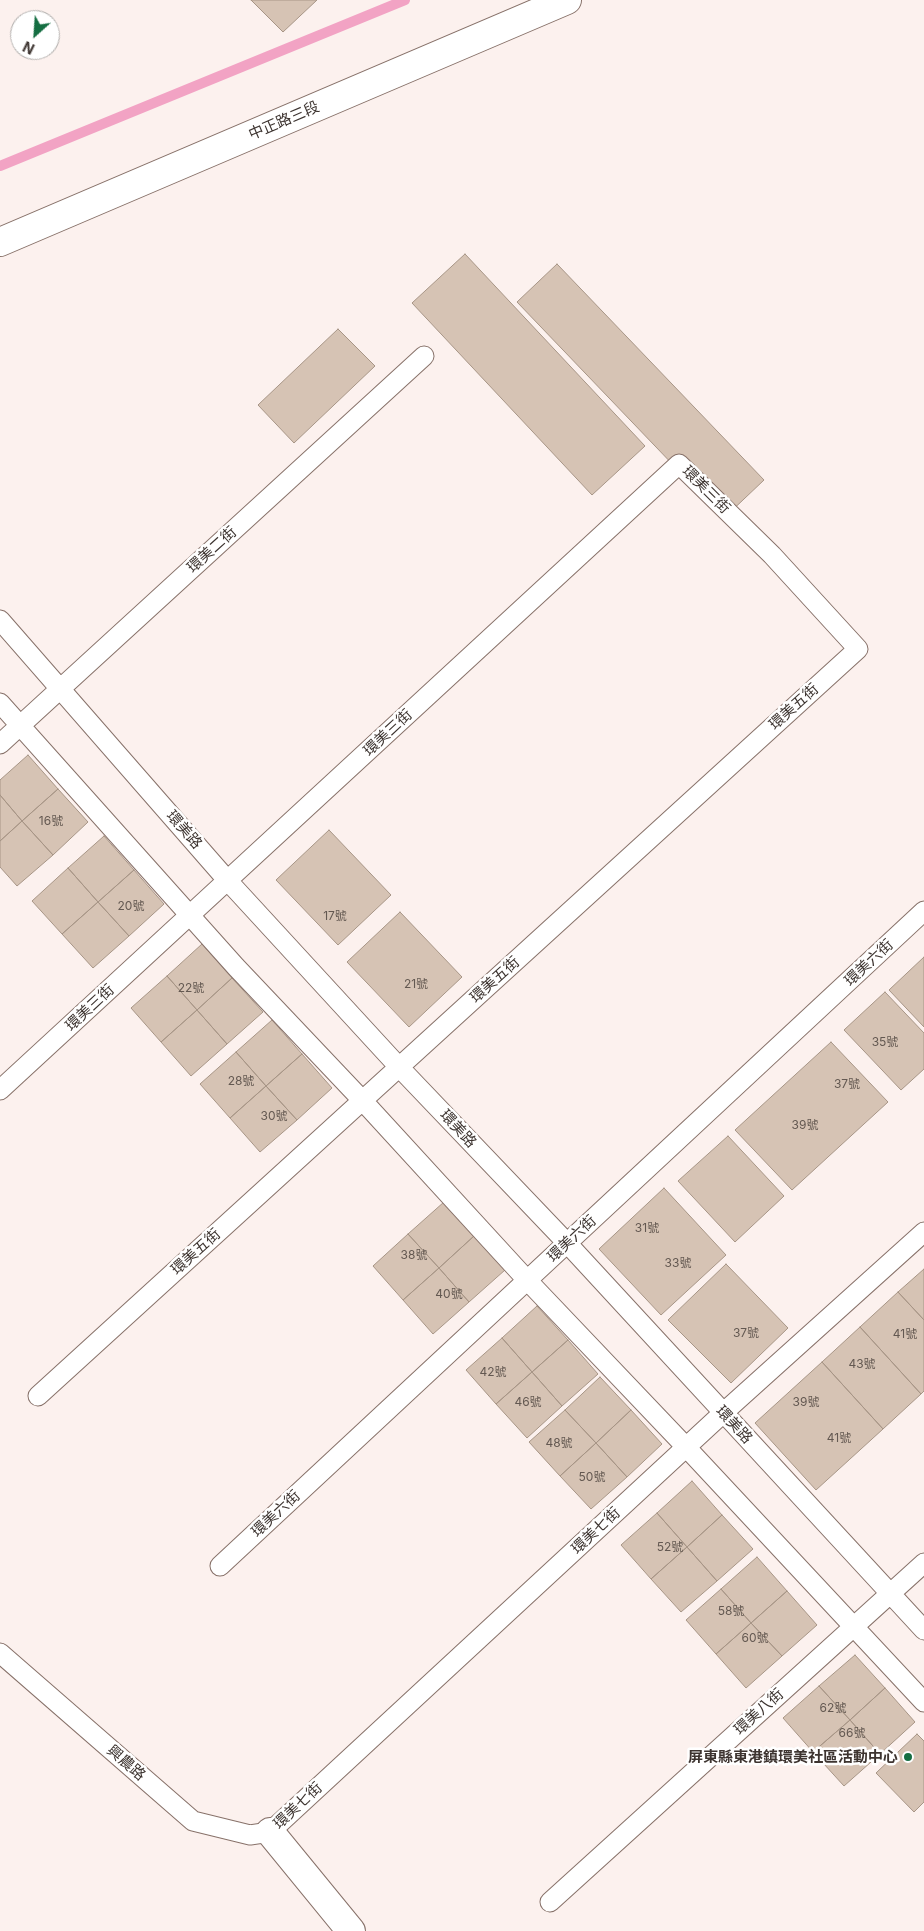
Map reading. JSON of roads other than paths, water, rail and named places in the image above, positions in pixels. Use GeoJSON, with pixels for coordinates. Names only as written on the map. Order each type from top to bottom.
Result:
{"type":"FeatureCollection","features":[{"type":"Feature","properties":{"kind":"main road","name":"中正路三段"},"geometry":{"type":"LineString","coordinates":[[0,242],[567,0]]}},
{"type":"Feature","properties":{"kind":"main road"},"geometry":{"type":"LineString","coordinates":[[270,1832],[351,1931]]}},
{"type":"Feature","properties":{"kind":"lane","name":"環美二街"},"geometry":{"type":"LineString","coordinates":[[0,744],[424,356]]}},
{"type":"Feature","properties":{"kind":"lane","name":"環美三街"},"geometry":{"type":"LineString","coordinates":[[0,1090],[679,464],[772,555]]}},
{"type":"Feature","properties":{"kind":"lane","name":"環美五街"},"geometry":{"type":"LineString","coordinates":[[38,1396],[858,649],[772,555]]}},
{"type":"Feature","properties":{"kind":"lane","name":"環美路"},"geometry":{"type":"LineString","coordinates":[[0,620],[228,880],[399,1067],[567,1243],[924,1630]]}},
{"type":"Feature","properties":{"kind":"lane"},"geometry":{"type":"LineString","coordinates":[[0,702],[236,967],[924,1702]]}},
{"type":"Feature","properties":{"kind":"lane","name":"環美六街"},"geometry":{"type":"LineString","coordinates":[[220,1566],[924,911]]}},
{"type":"Feature","properties":{"kind":"lane","name":"環美七街"},"geometry":{"type":"LineString","coordinates":[[270,1832],[723,1413],[924,1232]]}},
{"type":"Feature","properties":{"kind":"lane","name":"環美八街"},"geometry":{"type":"LineString","coordinates":[[550,1902],[924,1563]]}},
{"type":"Feature","properties":{"kind":"lane","name":"興農路"},"geometry":{"type":"LineString","coordinates":[[0,1653],[193,1821],[250,1835],[270,1832]]}},
{"type":"Feature","properties":{"kind":"waterway"},"geometry":{"type":"LineString","coordinates":[[0,166],[405,0]]}},
{"type":"Feature","properties":{"kind":"place","name":"屏東縣東港鎮環美社區活動中心"},"geometry":{"type":"Point","coordinates":[908,1757]}}]}
